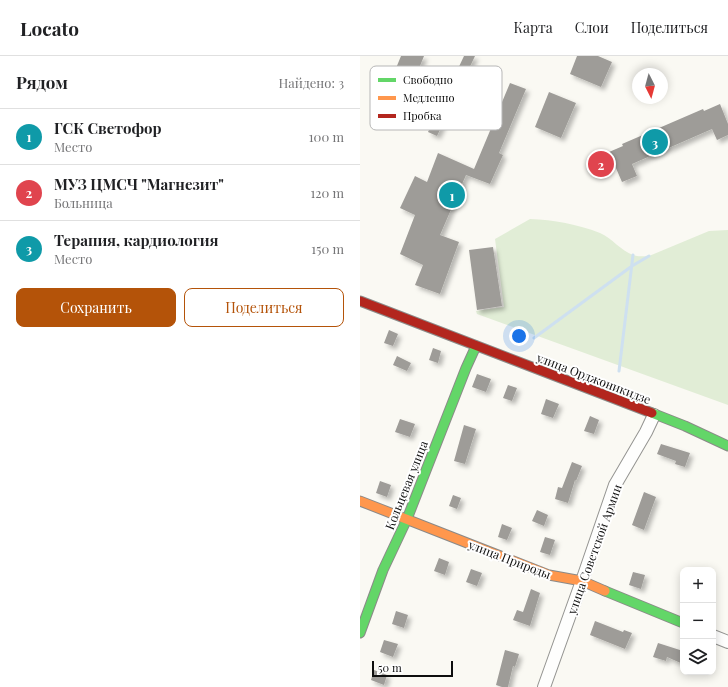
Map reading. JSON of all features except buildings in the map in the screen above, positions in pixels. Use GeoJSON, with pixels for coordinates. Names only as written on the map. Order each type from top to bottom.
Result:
{"type":"FeatureCollection","features":[{"type":"Feature","properties":{"kind":"street","name":"улица Орджоникидзе"},"geometry":{"type":"LineString","coordinates":[[360,301],[685,426],[728,446]]}},
{"type":"Feature","properties":{"kind":"street","name":"Кольцевая улица"},"geometry":{"type":"LineString","coordinates":[[360,633],[382,570],[407,519],[476,346]]}},
{"type":"Feature","properties":{"kind":"street","name":"улица Советской Армии"},"geometry":{"type":"LineString","coordinates":[[544,687],[615,485],[646,432],[654,415]]}},
{"type":"Feature","properties":{"kind":"street","name":"улица Природы"},"geometry":{"type":"LineString","coordinates":[[360,501],[549,575],[582,581],[680,622]]}},
{"type":"Feature","properties":{"kind":"street"},"geometry":{"type":"LineString","coordinates":[[716,637],[728,642]]}},
{"type":"Feature","properties":{"kind":"green space"},"geometry":{"type":"Polygon","coordinates":[[[530,219],[548,220],[583,227],[604,235],[624,251],[635,256],[649,256],[709,231],[728,230],[728,405],[477,314],[476,311],[504,307],[495,239],[530,219]]]}},
{"type":"Feature","properties":{"kind":"waterway"},"geometry":{"type":"LineString","coordinates":[[619,371],[633,255]]}},
{"type":"Feature","properties":{"kind":"waterway"},"geometry":{"type":"LineString","coordinates":[[534,338],[632,266],[649,256]]}},
{"type":"Feature","properties":{"kind":"traffic: fast"},"geometry":{"type":"LineString","coordinates":[[360,633],[383,570],[407,519],[476,346]]}},
{"type":"Feature","properties":{"kind":"traffic: fast"},"geometry":{"type":"LineString","coordinates":[[652,413],[685,426],[728,446]]}},
{"type":"Feature","properties":{"kind":"traffic: fast"},"geometry":{"type":"LineString","coordinates":[[605,591],[680,622]]}},
{"type":"Feature","properties":{"kind":"traffic: slow"},"geometry":{"type":"LineString","coordinates":[[360,501],[549,575],[582,581],[605,591]]}},
{"type":"Feature","properties":{"kind":"traffic: jam"},"geometry":{"type":"LineString","coordinates":[[360,301],[652,413]]}},
{"type":"Feature","properties":{"kind":"place","name":"Терапия, кардиология"},"geometry":{"type":"Point","coordinates":[655,142]}},
{"type":"Feature","properties":{"kind":"place","name":"МУЗ ЦМСЧ \"Магнезит\""},"geometry":{"type":"Point","coordinates":[601,164]}},
{"type":"Feature","properties":{"kind":"place","name":"ГСК Светофор"},"geometry":{"type":"Point","coordinates":[452,195]}}]}
